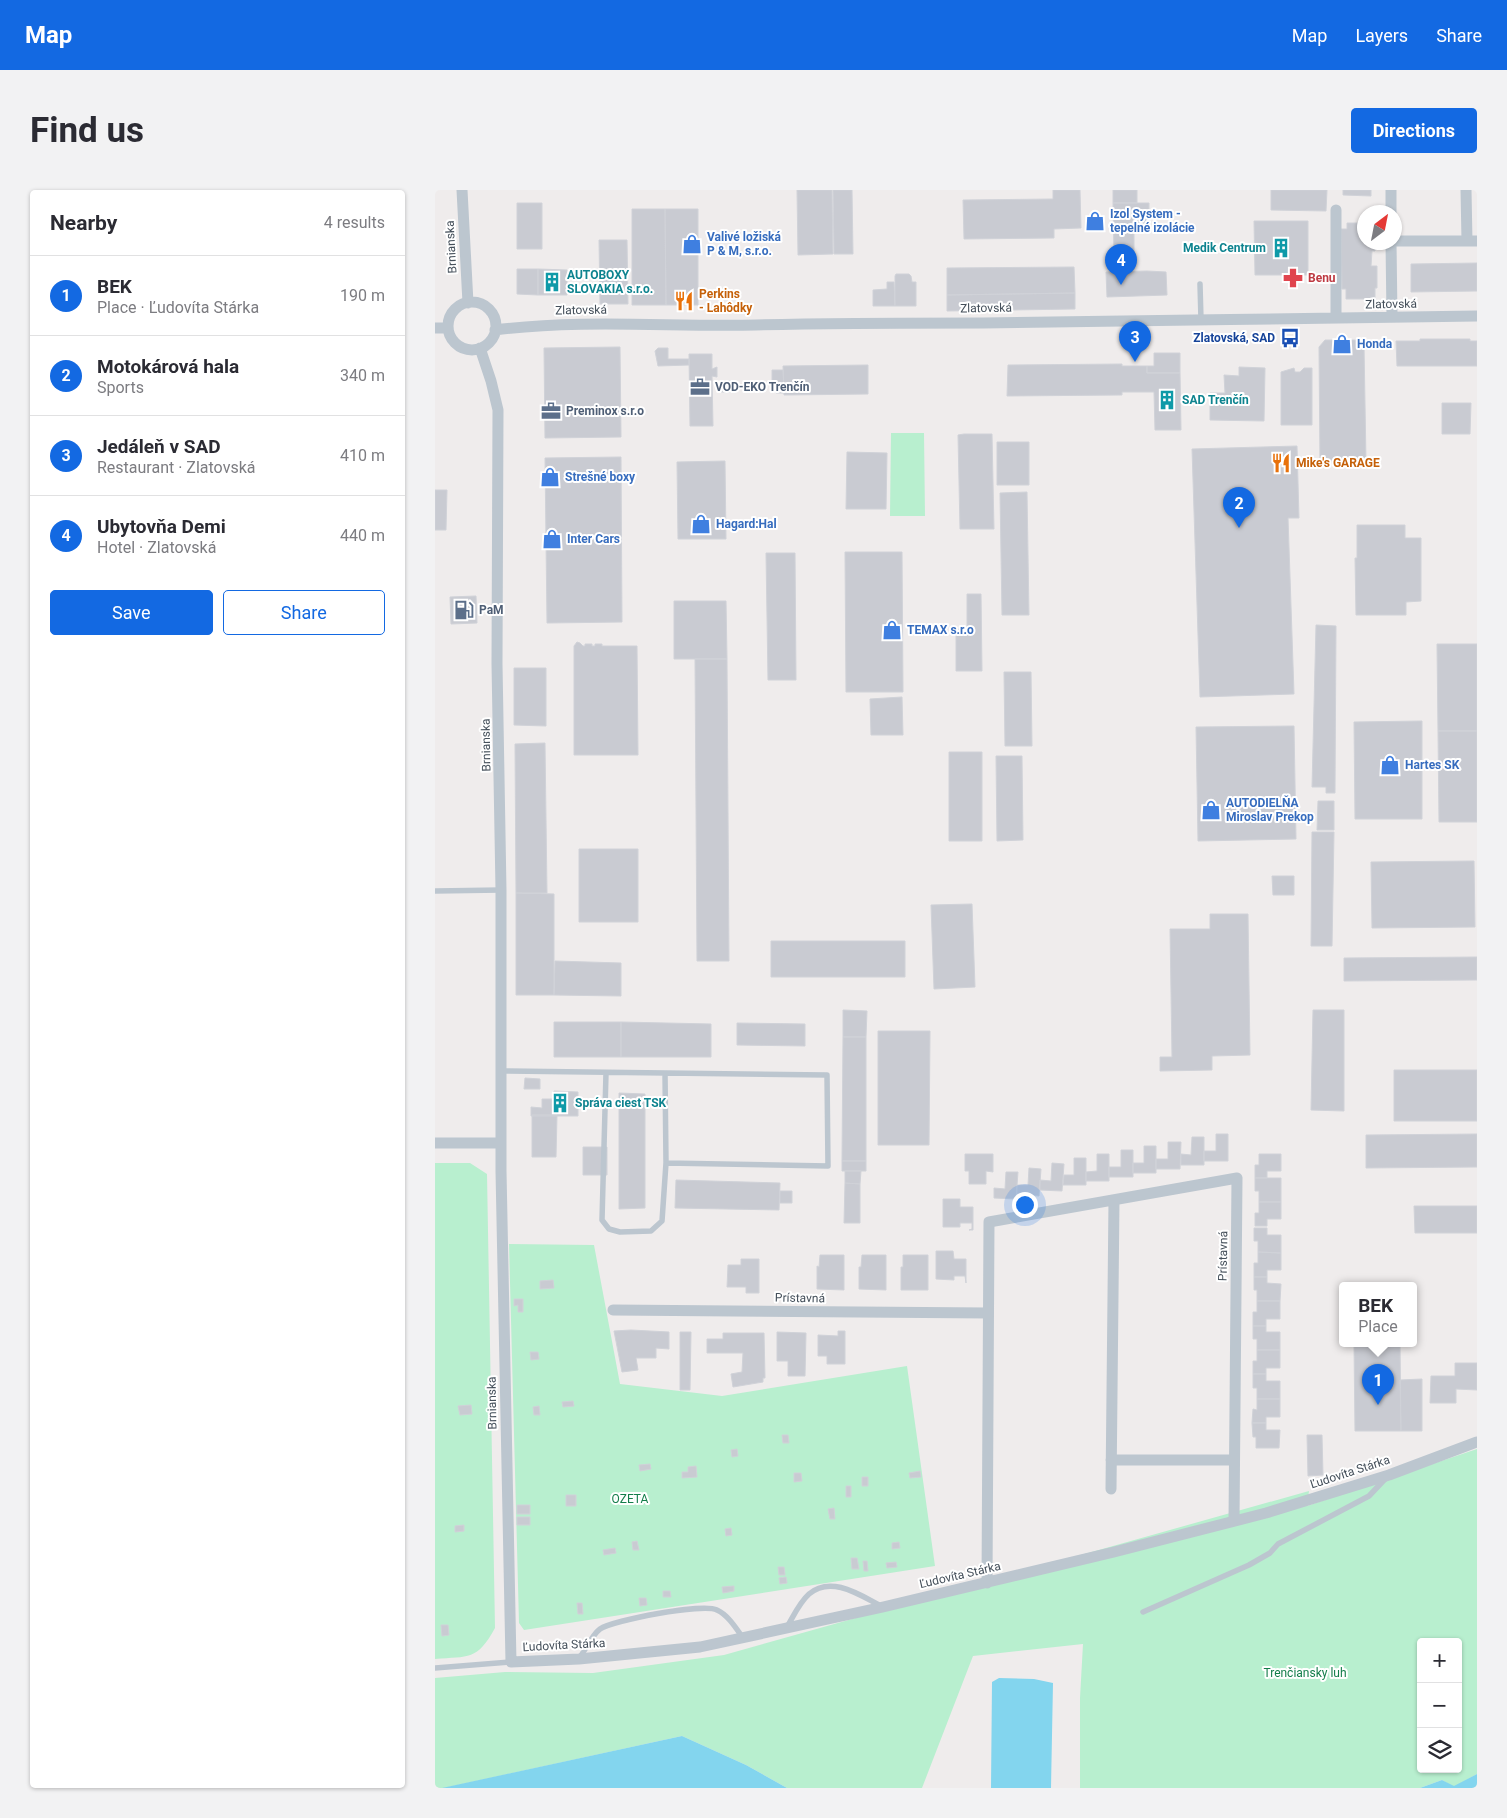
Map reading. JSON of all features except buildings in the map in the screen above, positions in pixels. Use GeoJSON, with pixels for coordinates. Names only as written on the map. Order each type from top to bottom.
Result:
{"type":"FeatureCollection","features":[{"type":"Feature","properties":{"kind":"street","name":"Brnianska"},"geometry":{"type":"LineString","coordinates":[[462,190],[468,302]]}},
{"type":"Feature","properties":{"kind":"street"},"geometry":{"type":"LineString","coordinates":[[1391,190],[1391,205]]}},
{"type":"Feature","properties":{"kind":"street"},"geometry":{"type":"LineString","coordinates":[[1402,242],[1472,241],[1472,204],[1466,190]]}},
{"type":"Feature","properties":{"kind":"street"},"geometry":{"type":"LineString","coordinates":[[1336,318],[1337,210]]}},
{"type":"Feature","properties":{"kind":"street"},"geometry":{"type":"LineString","coordinates":[[1392,317],[1393,250]]}},
{"type":"Feature","properties":{"kind":"street"},"geometry":{"type":"LineString","coordinates":[[468,302],[485,306],[495,321],[493,338],[480,348],[469,350],[459,346],[451,339],[448,328],[449,319],[453,312],[459,306],[468,302]]}},
{"type":"Feature","properties":{"kind":"street","name":"Zlatovská"},"geometry":{"type":"LineString","coordinates":[[495,330],[536,325],[575,324],[985,323],[1477,316]]}},
{"type":"Feature","properties":{"kind":"street"},"geometry":{"type":"LineString","coordinates":[[435,328],[448,328]]}},
{"type":"Feature","properties":{"kind":"street","name":"Brnianska"},"geometry":{"type":"LineString","coordinates":[[480,348],[498,410],[497,664],[501,890],[501,1143],[511,1662]]}},
{"type":"Feature","properties":{"kind":"street"},"geometry":{"type":"LineString","coordinates":[[435,1143],[501,1143]]}},
{"type":"Feature","properties":{"kind":"street","name":"Prístavná"},"geometry":{"type":"LineString","coordinates":[[987,1583],[989,1222],[1237,1178],[1233,1521]]}},
{"type":"Feature","properties":{"kind":"street"},"geometry":{"type":"LineString","coordinates":[[1111,1489],[1114,1200]]}},
{"type":"Feature","properties":{"kind":"street","name":"Prístavná"},"geometry":{"type":"LineString","coordinates":[[613,1310],[988,1313]]}},
{"type":"Feature","properties":{"kind":"street","name":"Ľudovíta Stárka"},"geometry":{"type":"LineString","coordinates":[[511,1662],[579,1659],[691,1648],[787,1629],[987,1583],[1283,1508],[1389,1475],[1477,1442]]}},
{"type":"Feature","properties":{"kind":"street"},"geometry":{"type":"LineString","coordinates":[[1111,1460],[1234,1460]]}},
{"type":"Feature","properties":{"kind":"lane"},"geometry":{"type":"LineString","coordinates":[[1201,284],[1201,320]]}},
{"type":"Feature","properties":{"kind":"lane"},"geometry":{"type":"LineString","coordinates":[[435,891],[501,890]]}},
{"type":"Feature","properties":{"kind":"lane"},"geometry":{"type":"LineString","coordinates":[[501,1071],[827,1076],[828,1166],[666,1163]]}},
{"type":"Feature","properties":{"kind":"lane"},"geometry":{"type":"LineString","coordinates":[[606,1073],[603,1220],[609,1229],[621,1232],[651,1231],[662,1220],[666,1163],[665,1073]]}},
{"type":"Feature","properties":{"kind":"lane"},"geometry":{"type":"LineString","coordinates":[[1143,1612],[1249,1565],[1270,1553],[1278,1544],[1369,1496],[1389,1475]]}},
{"type":"Feature","properties":{"kind":"lane"},"geometry":{"type":"LineString","coordinates":[[787,1629],[800,1605],[809,1594],[826,1586],[848,1588],[883,1607]]}},
{"type":"Feature","properties":{"kind":"lane"},"geometry":{"type":"LineString","coordinates":[[579,1659],[600,1630],[615,1622],[690,1609],[717,1610],[732,1622],[743,1638]]}},
{"type":"Feature","properties":{"kind":"lane","name":"Ľudovíta Stárka"},"geometry":{"type":"LineString","coordinates":[[435,1668],[511,1662]]}},
{"type":"Feature","properties":{"kind":"green space"},"geometry":{"type":"Polygon","coordinates":[[[891,433],[924,433],[925,516],[890,516],[891,433]]]}},
{"type":"Feature","properties":{"kind":"green space"},"geometry":{"type":"Polygon","coordinates":[[[435,1163],[470,1163],[487,1174],[495,1628],[489,1639],[477,1652],[464,1657],[435,1659],[435,1163]]]}},
{"type":"Feature","properties":{"kind":"green space","name":"OZETA"},"geometry":{"type":"Polygon","coordinates":[[[509,1244],[594,1245],[620,1384],[722,1396],[907,1366],[935,1566],[524,1630],[519,1623],[509,1244]]]}},
{"type":"Feature","properties":{"kind":"green space","name":"Trenčiansky luh"},"geometry":{"type":"Polygon","coordinates":[[[1477,1449],[1477,1774],[1454,1787],[1442,1780],[1420,1788],[1080,1788],[1080,1698],[1083,1644],[973,1656],[922,1788],[787,1788],[746,1765],[682,1736],[444,1788],[435,1788],[435,1678],[505,1672],[593,1673],[724,1655],[1309,1491],[1307,1506],[1477,1449]]]}},
{"type":"Feature","properties":{"kind":"water"},"geometry":{"type":"Polygon","coordinates":[[[999,1678],[1034,1679],[1053,1683],[1051,1788],[991,1788],[992,1682],[999,1678]]]}},
{"type":"Feature","properties":{"kind":"water"},"geometry":{"type":"Polygon","coordinates":[[[682,1736],[746,1765],[787,1788],[442,1788],[682,1736]]]}},
{"type":"Feature","properties":{"kind":"water"},"geometry":{"type":"Polygon","coordinates":[[[1477,1774],[1477,1788],[1420,1788],[1442,1780],[1454,1786],[1477,1774]]]}},
{"type":"Feature","properties":{"kind":"place","name":"Izol System - tepelné izolácie"},"geometry":{"type":"Point","coordinates":[1095,221]}},
{"type":"Feature","properties":{"kind":"place","name":"Valivé ložiská P & M, s.r.o."},"geometry":{"type":"Point","coordinates":[692,244]}},
{"type":"Feature","properties":{"kind":"place","name":"Medik Centrum"},"geometry":{"type":"Point","coordinates":[1281,248]}},
{"type":"Feature","properties":{"kind":"place","name":"Benu"},"geometry":{"type":"Point","coordinates":[1293,278]}},
{"type":"Feature","properties":{"kind":"place","name":"AUTOBOXY SLOVAKIA s.r.o."},"geometry":{"type":"Point","coordinates":[552,282]}},
{"type":"Feature","properties":{"kind":"place","name":"Ubytovňa Demi"},"geometry":{"type":"Point","coordinates":[1121,285]}},
{"type":"Feature","properties":{"kind":"place","name":"Perkins - Lahôdky"},"geometry":{"type":"Point","coordinates":[684,301]}},
{"type":"Feature","properties":{"kind":"place","name":"Zlatovská, SAD"},"geometry":{"type":"Point","coordinates":[1290,338]}},
{"type":"Feature","properties":{"kind":"place","name":"Honda"},"geometry":{"type":"Point","coordinates":[1342,344]}},
{"type":"Feature","properties":{"kind":"place","name":"Jedáleň v SAD"},"geometry":{"type":"Point","coordinates":[1135,362]}},
{"type":"Feature","properties":{"kind":"place","name":"VOD-EKO Trenčín"},"geometry":{"type":"Point","coordinates":[700,387]}},
{"type":"Feature","properties":{"kind":"place","name":"SAD Trenčín"},"geometry":{"type":"Point","coordinates":[1167,400]}},
{"type":"Feature","properties":{"kind":"place","name":"Preminox s.r.o"},"geometry":{"type":"Point","coordinates":[551,411]}},
{"type":"Feature","properties":{"kind":"place","name":"Mike's GARAGE"},"geometry":{"type":"Point","coordinates":[1281,463]}},
{"type":"Feature","properties":{"kind":"place","name":"Strešné boxy"},"geometry":{"type":"Point","coordinates":[550,477]}},
{"type":"Feature","properties":{"kind":"place","name":"Hagard:Hal"},"geometry":{"type":"Point","coordinates":[701,524]}},
{"type":"Feature","properties":{"kind":"place","name":"Motokárová hala"},"geometry":{"type":"Point","coordinates":[1239,528]}},
{"type":"Feature","properties":{"kind":"place","name":"Inter Cars"},"geometry":{"type":"Point","coordinates":[552,539]}},
{"type":"Feature","properties":{"kind":"place","name":"PaM"},"geometry":{"type":"Point","coordinates":[464,610]}},
{"type":"Feature","properties":{"kind":"place","name":"TEMAX s.r.o"},"geometry":{"type":"Point","coordinates":[892,630]}},
{"type":"Feature","properties":{"kind":"place","name":"Hartes SK"},"geometry":{"type":"Point","coordinates":[1390,765]}},
{"type":"Feature","properties":{"kind":"place","name":"AUTODIELŇA Miroslav Prekop"},"geometry":{"type":"Point","coordinates":[1211,810]}},
{"type":"Feature","properties":{"kind":"place","name":"Správa ciest TSK"},"geometry":{"type":"Point","coordinates":[560,1103]}},
{"type":"Feature","properties":{"kind":"place","name":"BEK"},"geometry":{"type":"Point","coordinates":[1378,1405]}}]}
